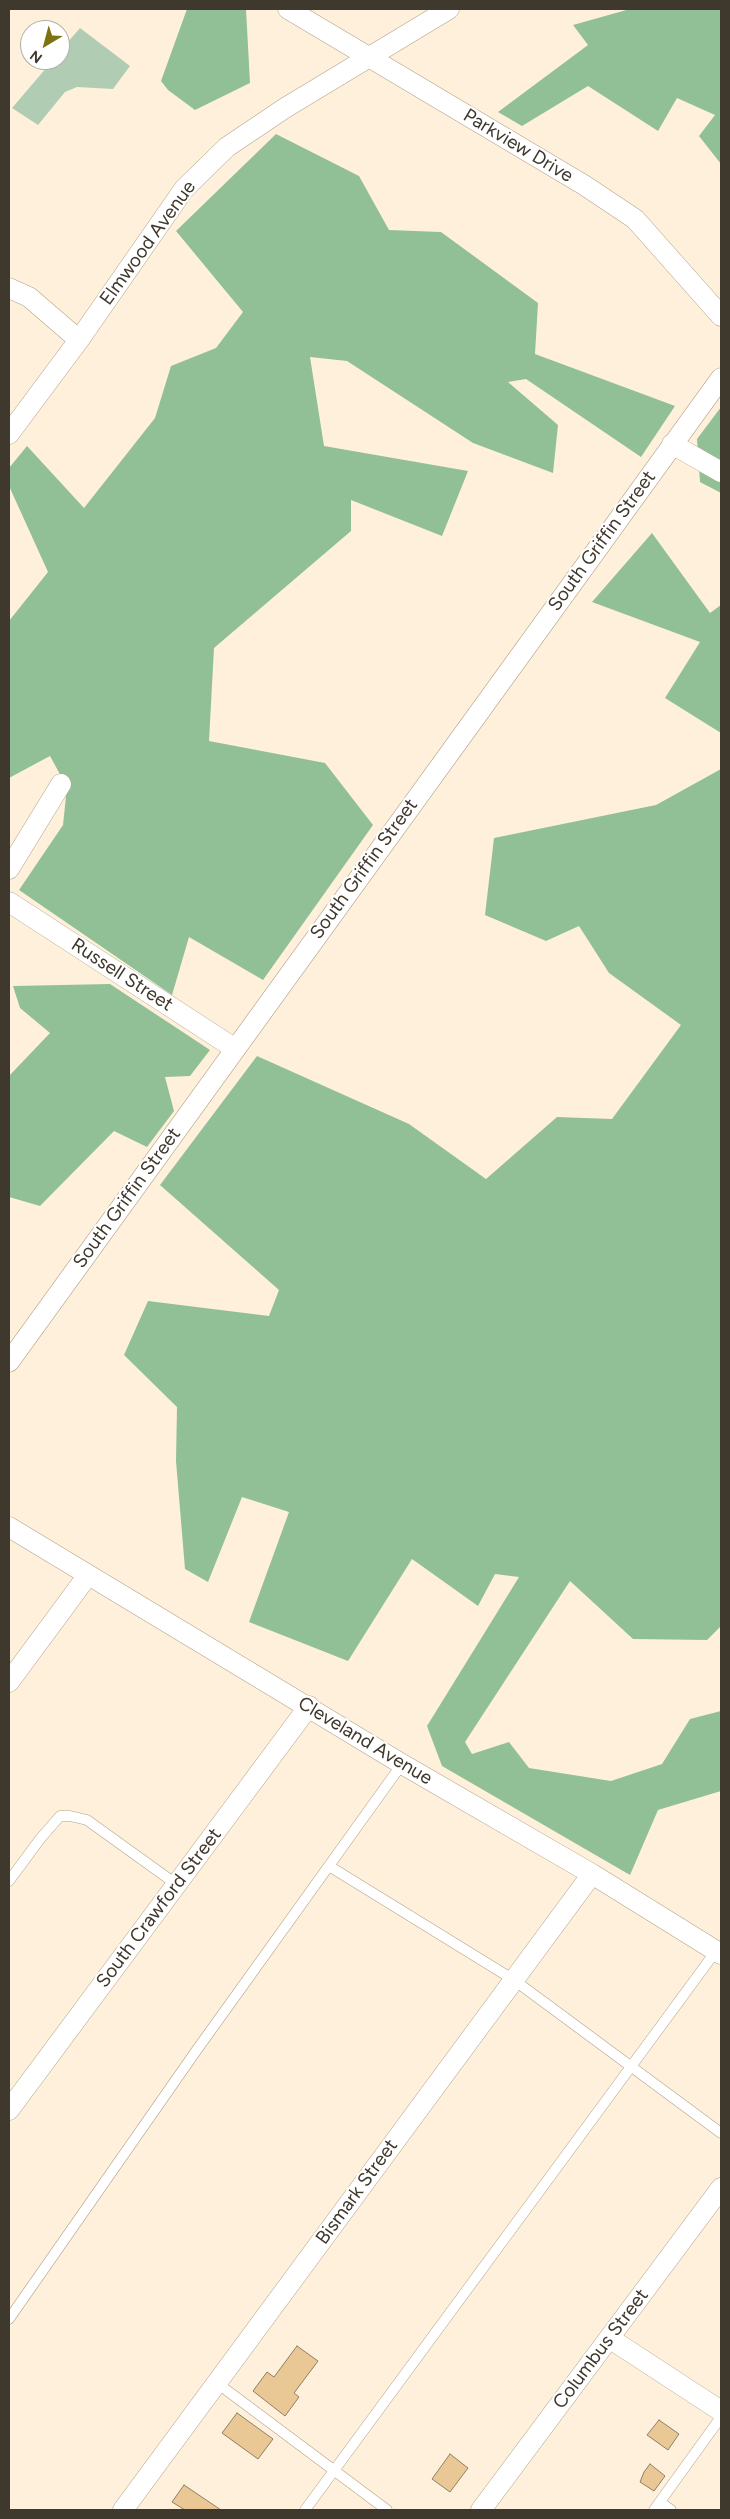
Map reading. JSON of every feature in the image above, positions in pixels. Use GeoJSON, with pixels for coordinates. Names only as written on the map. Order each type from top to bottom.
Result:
{"type":"FeatureCollection","features":[{"type":"Feature","properties":{"kind":"street","name":"Parkview Drive"},"geometry":{"type":"LineString","coordinates":[[288,9],[372,57],[584,185],[635,219],[721,316]]}},
{"type":"Feature","properties":{"kind":"street","name":"Elmwood Avenue"},"geometry":{"type":"LineString","coordinates":[[9,434],[79,340],[184,189],[227,147],[285,108],[450,9]]}},
{"type":"Feature","properties":{"kind":"street"},"geometry":{"type":"LineString","coordinates":[[9,288],[29,297],[79,340]]}},
{"type":"Feature","properties":{"kind":"street","name":"South Griffin Street"},"geometry":{"type":"LineString","coordinates":[[9,1362],[234,1048],[721,378]]}},
{"type":"Feature","properties":{"kind":"street"},"geometry":{"type":"LineString","coordinates":[[672,444],[721,472]]}},
{"type":"Feature","properties":{"kind":"street"},"geometry":{"type":"LineString","coordinates":[[9,869],[61,784]]}},
{"type":"Feature","properties":{"kind":"street","name":"Russell Street"},"geometry":{"type":"LineString","coordinates":[[9,902],[234,1048]]}},
{"type":"Feature","properties":{"kind":"street","name":"Cleveland Avenue"},"geometry":{"type":"LineString","coordinates":[[9,1527],[309,1706],[402,1764],[592,1874],[719,1953]]}},
{"type":"Feature","properties":{"kind":"street"},"geometry":{"type":"LineString","coordinates":[[9,1682],[88,1575]]}},
{"type":"Feature","properties":{"kind":"street","name":"South Crawford Street"},"geometry":{"type":"LineString","coordinates":[[9,2110],[309,1706]]}},
{"type":"Feature","properties":{"kind":"street","name":"Bismark Street"},"geometry":{"type":"LineString","coordinates":[[123,2510],[592,1874]]}},
{"type":"Feature","properties":{"kind":"street","name":"Columbus Street"},"geometry":{"type":"LineString","coordinates":[[481,2510],[721,2188]]}},
{"type":"Feature","properties":{"kind":"street"},"geometry":{"type":"LineString","coordinates":[[609,2338],[721,2411]]}},
{"type":"Feature","properties":{"kind":"lane"},"geometry":{"type":"LineString","coordinates":[[9,2319],[196,2052],[402,1764]]}},
{"type":"Feature","properties":{"kind":"lane"},"geometry":{"type":"LineString","coordinates":[[9,1881],[40,1839],[60,1816],[70,1816],[87,1820],[176,1884]]}},
{"type":"Feature","properties":{"kind":"lane"},"geometry":{"type":"LineString","coordinates":[[329,1866],[514,1980],[721,2133]]}},
{"type":"Feature","properties":{"kind":"lane"},"geometry":{"type":"LineString","coordinates":[[305,2510],[630,2066],[719,1953]]}},
{"type":"Feature","properties":{"kind":"lane"},"geometry":{"type":"LineString","coordinates":[[217,2383],[334,2472],[388,2510]]}},
{"type":"Feature","properties":{"kind":"lane"},"geometry":{"type":"LineString","coordinates":[[671,2510],[656,2506],[721,2417]]}},
{"type":"Feature","properties":{"kind":"green space"},"geometry":{"type":"Polygon","coordinates":[[[187,9],[246,9],[250,83],[195,110],[168,90],[161,81],[187,9]]]}},
{"type":"Feature","properties":{"kind":"green space"},"geometry":{"type":"Polygon","coordinates":[[[630,9],[721,9],[721,164],[699,136],[715,115],[677,98],[658,131],[588,86],[522,126],[498,112],[588,45],[573,25],[630,9]]]}},
{"type":"Feature","properties":{"kind":"green space"},"geometry":{"type":"Polygon","coordinates":[[[80,28],[130,66],[113,89],[77,87],[65,92],[38,125],[12,108],[44,70],[70,70],[70,40],[80,28]]]}},
{"type":"Feature","properties":{"kind":"green space"},"geometry":{"type":"Polygon","coordinates":[[[276,134],[359,176],[389,230],[441,232],[538,303],[535,354],[675,406],[641,457],[526,379],[508,382],[558,425],[553,473],[473,443],[347,361],[310,357],[324,446],[468,471],[442,536],[351,500],[351,531],[214,648],[209,741],[325,763],[373,825],[263,980],[189,937],[172,995],[19,890],[63,825],[67,787],[50,756],[9,778],[9,621],[48,572],[9,486],[9,468],[27,446],[84,508],[155,418],[171,366],[216,348],[243,312],[176,231],[276,134]]]}},
{"type":"Feature","properties":{"kind":"green space"},"geometry":{"type":"Polygon","coordinates":[[[721,407],[721,493],[700,482],[697,439],[721,407]]]}},
{"type":"Feature","properties":{"kind":"green space"},"geometry":{"type":"Polygon","coordinates":[[[652,533],[710,613],[721,605],[721,733],[665,698],[700,642],[592,602],[652,533]]]}},
{"type":"Feature","properties":{"kind":"green space"},"geometry":{"type":"Polygon","coordinates":[[[721,769],[721,1626],[707,1640],[633,1639],[570,1581],[465,1742],[472,1754],[509,1742],[529,1768],[611,1781],[662,1764],[690,1719],[721,1711],[721,1791],[658,1810],[630,1875],[442,1766],[427,1726],[519,1577],[495,1574],[478,1606],[412,1559],[348,1661],[249,1622],[289,1512],[242,1497],[208,1582],[185,1569],[176,1461],[177,1407],[124,1355],[148,1301],[269,1316],[279,1290],[160,1185],[257,1056],[409,1124],[486,1179],[557,1117],[612,1119],[681,1025],[609,973],[579,926],[546,941],[485,915],[494,838],[656,805],[721,769]]]}},
{"type":"Feature","properties":{"kind":"green space"},"geometry":{"type":"Polygon","coordinates":[[[110,984],[210,1050],[190,1076],[165,1077],[174,1111],[147,1147],[114,1131],[40,1206],[9,1197],[9,1076],[50,1033],[20,1008],[13,986],[110,984]]]}},
{"type":"Feature","properties":{"kind":"building"},"geometry":{"type":"Polygon","coordinates":[[[297,2346],[318,2361],[294,2393],[299,2397],[285,2416],[253,2391],[267,2372],[274,2377],[297,2346]]]}},
{"type":"Feature","properties":{"kind":"building"},"geometry":{"type":"Polygon","coordinates":[[[237,2413],[273,2439],[258,2459],[222,2433],[237,2413]]]}},
{"type":"Feature","properties":{"kind":"building"},"geometry":{"type":"Polygon","coordinates":[[[659,2420],[679,2434],[668,2450],[647,2435],[659,2420]]]}},
{"type":"Feature","properties":{"kind":"building"},"geometry":{"type":"Polygon","coordinates":[[[450,2454],[468,2468],[450,2492],[432,2479],[450,2454]]]}},
{"type":"Feature","properties":{"kind":"building"},"geometry":{"type":"Polygon","coordinates":[[[650,2464],[665,2476],[654,2491],[640,2482],[650,2464]]]}},
{"type":"Feature","properties":{"kind":"building"},"geometry":{"type":"Polygon","coordinates":[[[184,2485],[221,2510],[185,2510],[172,2502],[184,2485]]]}}]}
